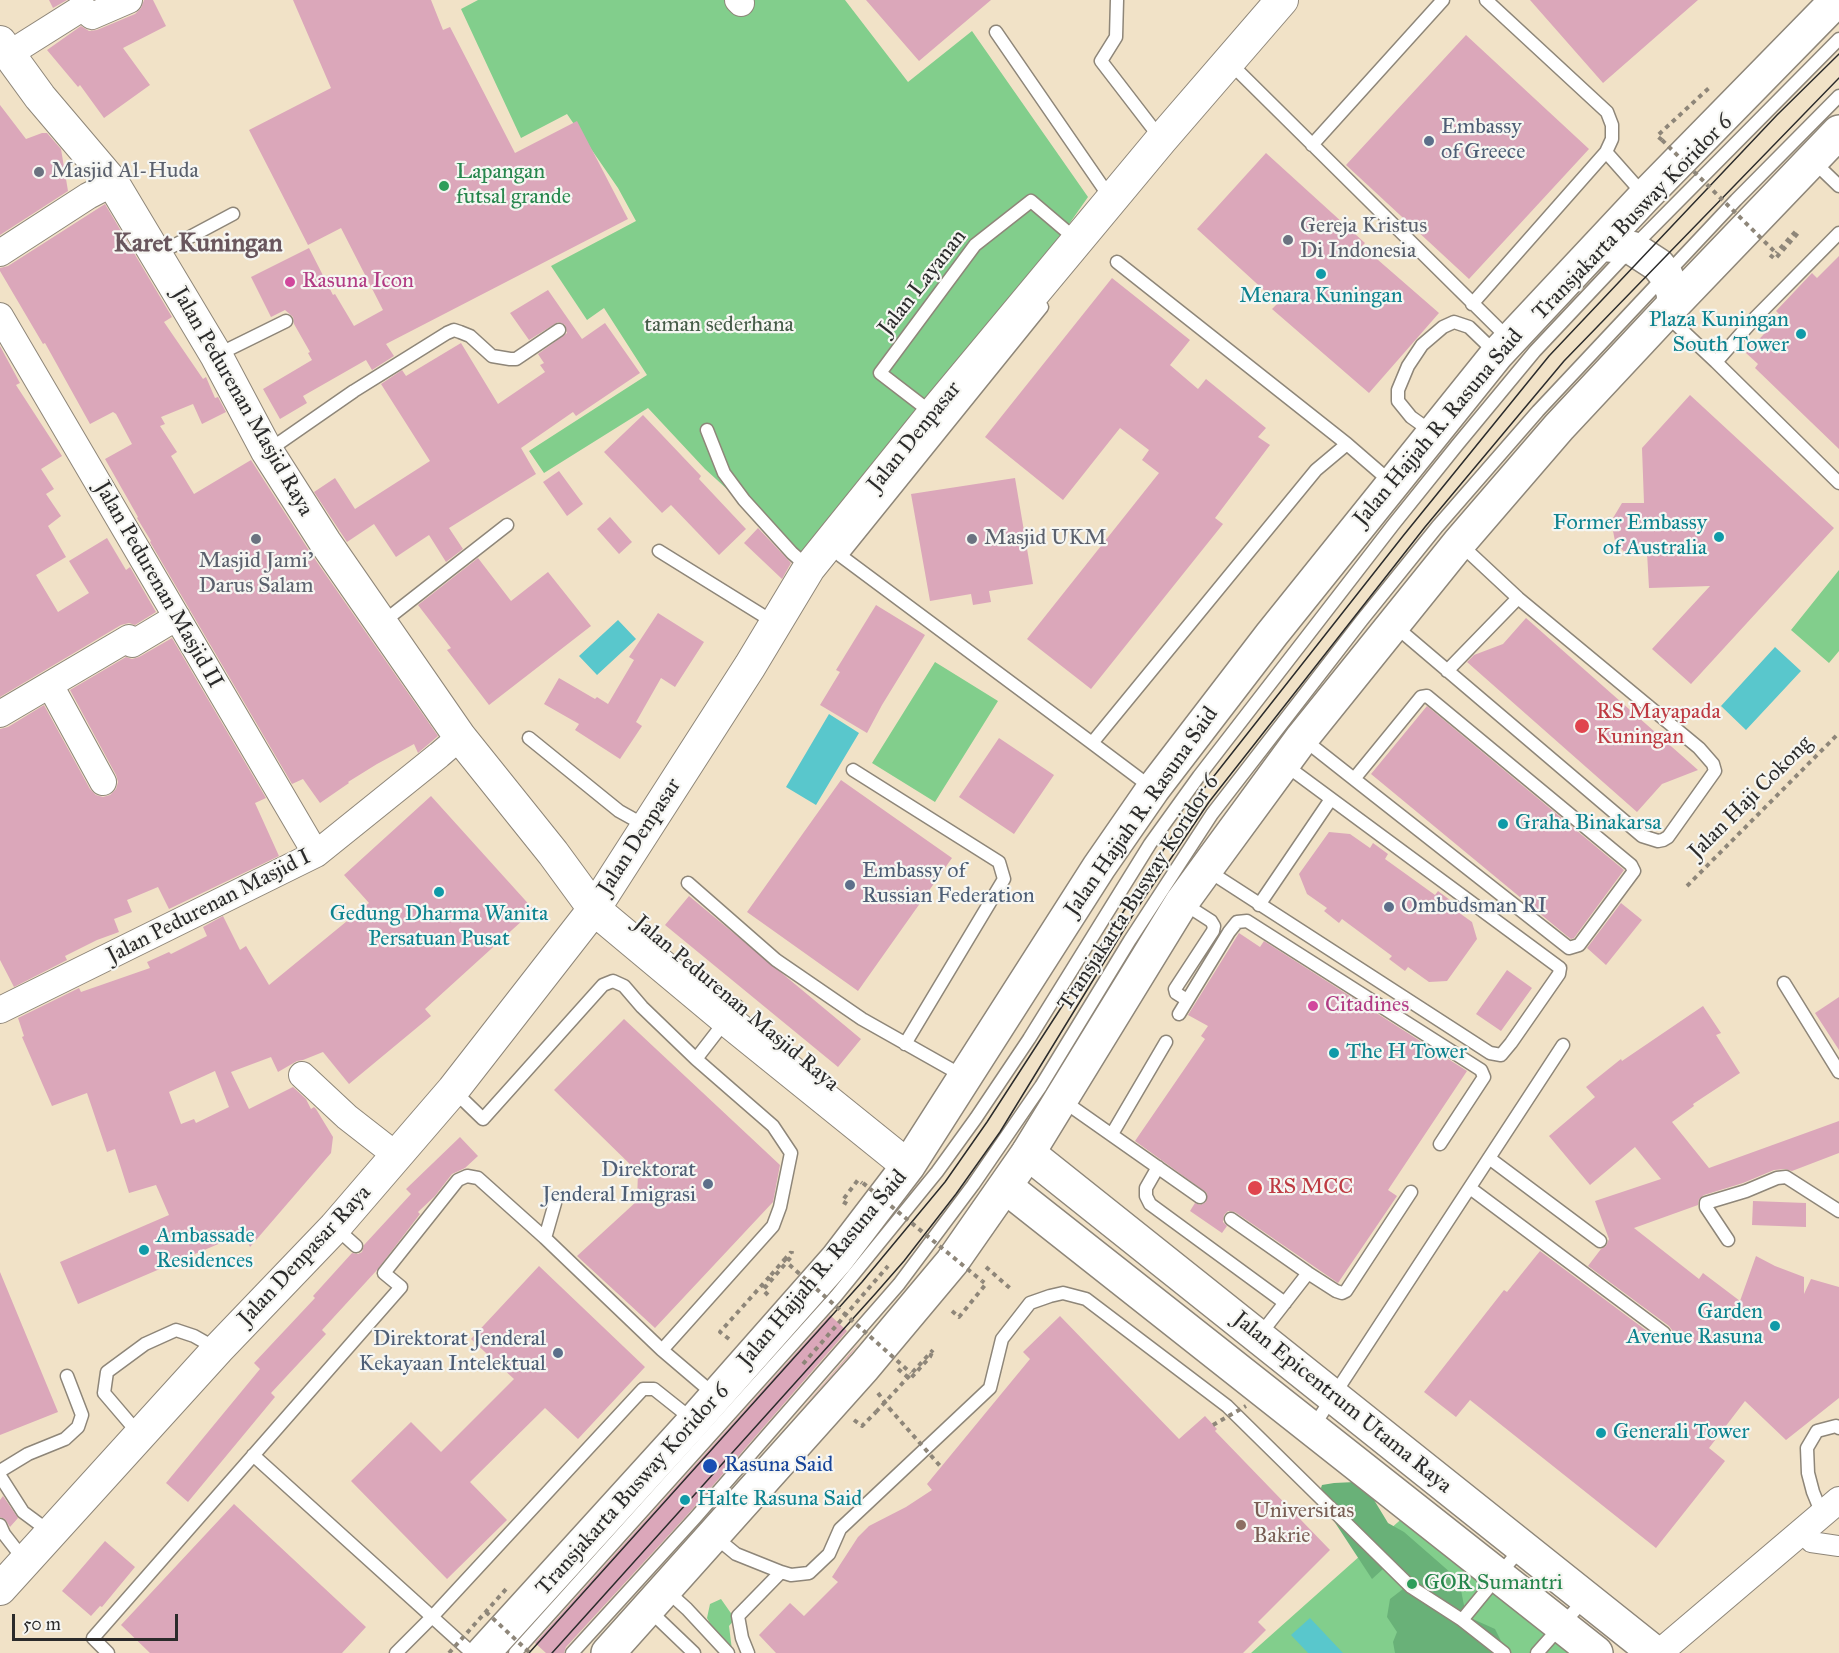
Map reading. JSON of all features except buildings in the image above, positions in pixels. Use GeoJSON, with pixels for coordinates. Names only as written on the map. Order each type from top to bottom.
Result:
{"type":"FeatureCollection","features":[{"type":"Feature","properties":{"kind":"main road","name":"Jalan Hajjah R. Rasuna Said"},"geometry":{"type":"LineString","coordinates":[[483,1653],[694,1421],[837,1259],[908,1166],[1093,877],[1153,789],[1272,634],[1433,432],[1503,347],[1645,196],[1829,12]]}},
{"type":"Feature","properties":{"kind":"main road"},"geometry":{"type":"LineString","coordinates":[[616,1650],[657,1599],[864,1368],[920,1301],[1006,1187],[1028,1154],[1182,902],[1302,738],[1459,543],[1668,297],[1839,132]]}},
{"type":"Feature","properties":{"kind":"main road"},"geometry":{"type":"LineString","coordinates":[[1600,244],[1632,248],[1659,265],[1668,297]]}},
{"type":"Feature","properties":{"kind":"main road","name":"Jalan Epicentrum Utama Raya"},"geometry":{"type":"LineString","coordinates":[[1028,1154],[1657,1653]]}},
{"type":"Feature","properties":{"kind":"main road","name":"Jalan Epicentrum Utama Raya"},"geometry":{"type":"LineString","coordinates":[[1006,1187],[1596,1653]]}},
{"type":"Feature","properties":{"kind":"main road"},"geometry":{"type":"LineString","coordinates":[[1067,1234],[1093,1204]]}},
{"type":"Feature","properties":{"kind":"street"},"geometry":{"type":"LineString","coordinates":[[4,48],[82,8],[92,16],[129,0]]}},
{"type":"Feature","properties":{"kind":"street","name":"Jalan Denpasar"},"geometry":{"type":"LineString","coordinates":[[599,902],[750,666],[809,568],[933,414],[1074,253],[1112,200],[1161,140],[1282,0]]}},
{"type":"Feature","properties":{"kind":"street","name":"Jalan Pedurenan Masjid Raya"},"geometry":{"type":"LineString","coordinates":[[4,48],[39,97],[113,183],[216,355],[267,451],[325,542],[460,736],[553,853],[599,902],[732,1013],[908,1166]]}},
{"type":"Feature","properties":{"kind":"street"},"geometry":{"type":"LineString","coordinates":[[0,254],[88,196],[113,183]]}},
{"type":"Feature","properties":{"kind":"street","name":"Jalan Pedurenan Masjid II"},"geometry":{"type":"LineString","coordinates":[[0,316],[316,854]]}},
{"type":"Feature","properties":{"kind":"street"},"geometry":{"type":"LineString","coordinates":[[0,714],[129,638],[132,644],[177,617]]}},
{"type":"Feature","properties":{"kind":"street"},"geometry":{"type":"LineString","coordinates":[[50,685],[103,782]]}},
{"type":"Feature","properties":{"kind":"street","name":"Jalan Pedurenan Masjid I"},"geometry":{"type":"LineString","coordinates":[[0,1010],[316,854],[460,736]]}},
{"type":"Feature","properties":{"kind":"street","name":"Jalan Denpasar Raya"},"geometry":{"type":"LineString","coordinates":[[0,1589],[218,1349],[345,1237],[397,1156],[453,1090],[599,902]]}},
{"type":"Feature","properties":{"kind":"street","name":"Jalan Pedurenan Masjid Raya"},"geometry":{"type":"LineString","coordinates":[[732,1013],[891,1132],[910,1134],[935,1125]]}},
{"type":"Feature","properties":{"kind":"street"},"geometry":{"type":"LineString","coordinates":[[302,1075],[347,1117],[397,1156]]}},
{"type":"Feature","properties":{"kind":"street"},"geometry":{"type":"LineString","coordinates":[[1657,1653],[1830,1507]]}},
{"type":"Feature","properties":{"kind":"street"},"geometry":{"type":"LineString","coordinates":[[1812,1542],[1839,1546]]}},
{"type":"Feature","properties":{"kind":"lane"},"geometry":{"type":"LineString","coordinates":[[1117,0],[1116,37],[1101,61],[1161,140]]}},
{"type":"Feature","properties":{"kind":"lane"},"geometry":{"type":"LineString","coordinates":[[1312,144],[1443,0]]}},
{"type":"Feature","properties":{"kind":"lane"},"geometry":{"type":"LineString","coordinates":[[1472,304],[1606,152],[1612,139],[1612,125],[1606,112],[1486,0]]}},
{"type":"Feature","properties":{"kind":"lane","name":"Transjakarta Busway Koridor 6"},"geometry":{"type":"LineString","coordinates":[[514,1653],[836,1296],[937,1173],[1029,1039],[1150,844],[1199,776],[1386,534],[1534,351],[1632,248],[1829,12]]}},
{"type":"Feature","properties":{"kind":"lane"},"geometry":{"type":"LineString","coordinates":[[996,32],[1112,200]]}},
{"type":"Feature","properties":{"kind":"lane"},"geometry":{"type":"LineString","coordinates":[[1228,61],[1472,304],[1503,347]]}},
{"type":"Feature","properties":{"kind":"lane","name":"Transjakarta Busway Koridor 6"},"geometry":{"type":"LineString","coordinates":[[572,1653],[695,1518],[899,1284],[966,1194],[1041,1086],[1130,940],[1212,814],[1437,527],[1538,411],[1668,297],[1736,200],[1839,96]]}},
{"type":"Feature","properties":{"kind":"lane"},"geometry":{"type":"LineString","coordinates":[[1606,152],[1645,196]]}},
{"type":"Feature","properties":{"kind":"lane"},"geometry":{"type":"LineString","coordinates":[[1812,160],[1839,186]]}},
{"type":"Feature","properties":{"kind":"lane","name":"Jalan Layanan"},"geometry":{"type":"LineString","coordinates":[[933,414],[880,372],[975,245],[1031,201],[1074,253]]}},
{"type":"Feature","properties":{"kind":"lane"},"geometry":{"type":"LineString","coordinates":[[156,255],[233,214]]}},
{"type":"Feature","properties":{"kind":"lane"},"geometry":{"type":"LineString","coordinates":[[1716,362],[1755,318],[1839,233]]}},
{"type":"Feature","properties":{"kind":"lane"},"geometry":{"type":"LineString","coordinates":[[1117,262],[1347,444],[1392,483]]}},
{"type":"Feature","properties":{"kind":"lane"},"geometry":{"type":"LineString","coordinates":[[1668,297],[1716,362],[1839,483]]}},
{"type":"Feature","properties":{"kind":"lane"},"geometry":{"type":"LineString","coordinates":[[1047,301],[841,556],[1153,789]]}},
{"type":"Feature","properties":{"kind":"lane"},"geometry":{"type":"LineString","coordinates":[[216,355],[286,321]]}},
{"type":"Feature","properties":{"kind":"lane"},"geometry":{"type":"LineString","coordinates":[[1433,432],[1411,417],[1398,401],[1398,390],[1408,366],[1422,345],[1443,327],[1454,322],[1469,327],[1503,347]]}},
{"type":"Feature","properties":{"kind":"lane"},"geometry":{"type":"LineString","coordinates":[[267,451],[354,391],[454,330],[470,336],[492,356],[510,359],[516,358],[559,330]]}},
{"type":"Feature","properties":{"kind":"lane"},"geometry":{"type":"LineString","coordinates":[[707,430],[724,473],[744,500],[792,553],[809,568]]}},
{"type":"Feature","properties":{"kind":"lane"},"geometry":{"type":"LineString","coordinates":[[1092,743],[1297,492],[1316,470],[1347,444]]}},
{"type":"Feature","properties":{"kind":"lane"},"geometry":{"type":"LineString","coordinates":[[382,622],[507,525]]}},
{"type":"Feature","properties":{"kind":"lane"},"geometry":{"type":"LineString","coordinates":[[1394,626],[1642,836],[1658,841],[1665,839],[1692,805],[1715,771],[1713,764],[1699,748],[1518,598],[1459,543]]}},
{"type":"Feature","properties":{"kind":"lane"},"geometry":{"type":"LineString","coordinates":[[659,551],[775,623]]}},
{"type":"Feature","properties":{"kind":"lane"},"geometry":{"type":"LineString","coordinates":[[1447,670],[1518,598]]}},
{"type":"Feature","properties":{"kind":"lane"},"geometry":{"type":"LineString","coordinates":[[1302,738],[1354,779],[1569,948],[1579,945],[1635,871],[1631,865],[1427,696],[1421,697],[1354,779]]}},
{"type":"Feature","properties":{"kind":"lane"},"geometry":{"type":"LineString","coordinates":[[529,738],[619,811],[647,826]]}},
{"type":"Feature","properties":{"kind":"lane"},"geometry":{"type":"LineString","coordinates":[[1206,869],[1496,1055],[1501,1054],[1510,1043],[1559,974],[1558,964],[1283,763]]}},
{"type":"Feature","properties":{"kind":"lane"},"geometry":{"type":"LineString","coordinates":[[853,770],[999,862],[1004,879],[904,1044]]}},
{"type":"Feature","properties":{"kind":"lane"},"geometry":{"type":"LineString","coordinates":[[1259,905],[1331,799]]}},
{"type":"Feature","properties":{"kind":"lane"},"geometry":{"type":"LineString","coordinates":[[688,883],[776,960],[862,1019],[965,1077]]}},
{"type":"Feature","properties":{"kind":"lane"},"geometry":{"type":"LineString","coordinates":[[1182,902],[1211,921],[1214,926],[1213,931],[1174,989],[1187,1000]]}},
{"type":"Feature","properties":{"kind":"lane"},"geometry":{"type":"LineString","coordinates":[[1179,1014],[1236,922],[1247,921],[1480,1070],[1484,1077],[1440,1144]]}},
{"type":"Feature","properties":{"kind":"lane"},"geometry":{"type":"LineString","coordinates":[[453,1090],[483,1119],[603,985],[613,981],[624,986],[642,1007],[696,1059],[773,1126],[791,1152],[780,1207],[773,1226],[662,1350]]}},
{"type":"Feature","properties":{"kind":"lane"},"geometry":{"type":"LineString","coordinates":[[1784,983],[1839,1072]]}},
{"type":"Feature","properties":{"kind":"lane"},"geometry":{"type":"LineString","coordinates":[[696,1059],[732,1013]]}},
{"type":"Feature","properties":{"kind":"lane"},"geometry":{"type":"LineString","coordinates":[[1112,1134],[1166,1042]]}},
{"type":"Feature","properties":{"kind":"lane"},"geometry":{"type":"LineString","coordinates":[[1312,1428],[1563,1045]]}},
{"type":"Feature","properties":{"kind":"lane"},"geometry":{"type":"LineString","coordinates":[[1061,1099],[1200,1197]]}},
{"type":"Feature","properties":{"kind":"lane"},"geometry":{"type":"LineString","coordinates":[[1489,1158],[1600,1241]]}},
{"type":"Feature","properties":{"kind":"lane"},"geometry":{"type":"LineString","coordinates":[[1158,1167],[1146,1188],[1146,1196],[1150,1204],[1285,1303]]}},
{"type":"Feature","properties":{"kind":"lane"},"geometry":{"type":"LineString","coordinates":[[108,1653],[93,1638],[400,1287],[384,1273],[458,1180],[467,1176],[478,1178],[545,1238],[662,1350],[716,1396]]}},
{"type":"Feature","properties":{"kind":"lane"},"geometry":{"type":"LineString","coordinates":[[1728,1240],[1706,1207],[1706,1203],[1746,1191],[1777,1178],[1786,1177],[1839,1211]]}},
{"type":"Feature","properties":{"kind":"lane"},"geometry":{"type":"LineString","coordinates":[[1470,1188],[1664,1333]]}},
{"type":"Feature","properties":{"kind":"lane"},"geometry":{"type":"LineString","coordinates":[[1231,1219],[1336,1291],[1346,1291],[1411,1192]]}},
{"type":"Feature","properties":{"kind":"lane"},"geometry":{"type":"LineString","coordinates":[[545,1238],[555,1203]]}},
{"type":"Feature","properties":{"kind":"lane"},"geometry":{"type":"LineString","coordinates":[[1258,1336],[1308,1273]]}},
{"type":"Feature","properties":{"kind":"lane"},"geometry":{"type":"LineString","coordinates":[[713,1536],[736,1554],[781,1572],[791,1575],[809,1573],[829,1554],[840,1529],[990,1388],[1002,1339],[1030,1303],[1063,1293],[1086,1299],[1227,1406],[1412,1587],[1462,1620],[1504,1653]]}},
{"type":"Feature","properties":{"kind":"lane"},"geometry":{"type":"LineString","coordinates":[[140,1435],[104,1393],[106,1372],[145,1344],[176,1330],[194,1336],[218,1349]]}},
{"type":"Feature","properties":{"kind":"lane"},"geometry":{"type":"LineString","coordinates":[[0,1471],[28,1454],[65,1439],[78,1426],[82,1414],[68,1376]]}},
{"type":"Feature","properties":{"kind":"lane"},"geometry":{"type":"LineString","coordinates":[[396,1653],[644,1389],[654,1389],[694,1421]]}},
{"type":"Feature","properties":{"kind":"lane"},"geometry":{"type":"LineString","coordinates":[[1830,1507],[1813,1492],[1808,1473],[1808,1448],[1816,1431],[1836,1426],[1839,1428]]}},
{"type":"Feature","properties":{"kind":"lane"},"geometry":{"type":"LineString","coordinates":[[253,1455],[472,1653]]}},
{"type":"Feature","properties":{"kind":"lane"},"geometry":{"type":"LineString","coordinates":[[0,1476],[23,1512],[51,1533]]}},
{"type":"Feature","properties":{"kind":"lane"},"geometry":{"type":"LineString","coordinates":[[0,1525],[4,1534],[26,1562]]}},
{"type":"Feature","properties":{"kind":"lane"},"geometry":{"type":"LineString","coordinates":[[1462,1620],[1522,1546]]}},
{"type":"Feature","properties":{"kind":"lane"},"geometry":{"type":"LineString","coordinates":[[748,1653],[742,1638],[738,1616],[781,1572]]}},
{"type":"Feature","properties":{"kind":"lane"},"geometry":{"type":"LineString","coordinates":[[1537,1653],[1586,1598]]}},
{"type":"Feature","properties":{"kind":"lane"},"geometry":{"type":"LineString","coordinates":[[657,1599],[694,1653]]}},
{"type":"Feature","properties":{"kind":"lane"},"geometry":{"type":"LineString","coordinates":[[657,1599],[687,1609],[728,1653]]}},
{"type":"Feature","properties":{"kind":"path"},"geometry":{"type":"LineString","coordinates":[[1658,136],[1776,253],[1796,231],[1798,233],[1775,259],[1770,255]]}},
{"type":"Feature","properties":{"kind":"path","name":"Jalan Haji Cokong"},"geometry":{"type":"LineString","coordinates":[[1687,886],[1839,733]]}},
{"type":"Feature","properties":{"kind":"path"},"geometry":{"type":"LineString","coordinates":[[842,1201],[860,1181],[986,1284],[959,1317],[952,1311]]}},
{"type":"Feature","properties":{"kind":"path"},"geometry":{"type":"LineString","coordinates":[[729,1339],[720,1332],[792,1251],[791,1257],[763,1290],[768,1295]]}},
{"type":"Feature","properties":{"kind":"path"},"geometry":{"type":"LineString","coordinates":[[784,1260],[911,1373]]}},
{"type":"Feature","properties":{"kind":"path"},"geometry":{"type":"LineString","coordinates":[[986,1267],[1012,1290]]}},
{"type":"Feature","properties":{"kind":"path"},"geometry":{"type":"LineString","coordinates":[[854,1420],[862,1426],[876,1412],[911,1373],[933,1350],[930,1357],[910,1379],[898,1369]]}},
{"type":"Feature","properties":{"kind":"path"},"geometry":{"type":"LineString","coordinates":[[878,1393],[941,1467]]}},
{"type":"Feature","properties":{"kind":"path"},"geometry":{"type":"LineString","coordinates":[[1213,1425],[1246,1406]]}},
{"type":"Feature","properties":{"kind":"path"},"geometry":{"type":"LineString","coordinates":[[449,1653],[507,1588]]}},
{"type":"Feature","properties":{"kind":"path"},"geometry":{"type":"LineString","coordinates":[[486,1612],[530,1653]]}},
{"type":"Feature","properties":{"kind":"green space","name":"taman sederhana"},"geometry":{"type":"Polygon","coordinates":[[[478,0],[845,0],[908,82],[972,31],[1088,197],[1032,277],[809,564],[705,469],[648,408],[544,473],[529,451],[647,375],[604,308],[587,320],[551,266],[636,221],[618,188],[567,114],[521,138],[461,9],[478,0]]]}},
{"type":"Feature","properties":{"kind":"green space"},"geometry":{"type":"Polygon","coordinates":[[[1839,570],[1839,651],[1829,663],[1791,630],[1839,570]]]}},
{"type":"Feature","properties":{"kind":"green space"},"geometry":{"type":"Polygon","coordinates":[[[935,662],[998,701],[935,802],[872,763],[935,662]]]}},
{"type":"Feature","properties":{"kind":"green space"},"geometry":{"type":"Polygon","coordinates":[[[1355,1482],[1368,1490],[1388,1523],[1404,1532],[1451,1573],[1461,1590],[1466,1616],[1495,1629],[1504,1647],[1503,1653],[1395,1653],[1393,1642],[1397,1632],[1387,1617],[1390,1599],[1403,1589],[1383,1569],[1372,1579],[1330,1515],[1321,1488],[1322,1485],[1355,1482]]]}},
{"type":"Feature","properties":{"kind":"green space","name":"GOR Sumantri"},"geometry":{"type":"Polygon","coordinates":[[[1407,1514],[1582,1653],[1251,1653],[1407,1514]]]}},
{"type":"Feature","properties":{"kind":"green space"},"geometry":{"type":"Polygon","coordinates":[[[721,1599],[735,1619],[729,1626],[732,1650],[714,1631],[707,1618],[710,1604],[721,1599]]]}},
{"type":"Feature","properties":{"kind":"water"},"geometry":{"type":"Polygon","coordinates":[[[618,620],[636,639],[597,675],[579,656],[618,620]]]}},
{"type":"Feature","properties":{"kind":"water"},"geometry":{"type":"Polygon","coordinates":[[[1775,647],[1801,671],[1746,730],[1721,706],[1775,647]]]}},
{"type":"Feature","properties":{"kind":"water"},"geometry":{"type":"Polygon","coordinates":[[[829,714],[859,733],[816,805],[786,787],[829,714]]]}},
{"type":"Feature","properties":{"kind":"water"},"geometry":{"type":"Polygon","coordinates":[[[1310,1618],[1343,1653],[1308,1653],[1291,1635],[1310,1618]]]}},
{"type":"Feature","properties":{"kind":"tram line"},"geometry":{"type":"LineString","coordinates":[[529,1653],[862,1282],[945,1182],[987,1122],[1199,795],[1403,536],[1549,356],[1777,115],[1839,54]]}},
{"type":"Feature","properties":{"kind":"tram line"},"geometry":{"type":"LineString","coordinates":[[552,1653],[876,1293],[956,1194],[1000,1132],[1136,910],[1209,802],[1425,527],[1564,361],[1839,78]]}},
{"type":"Feature","properties":{"kind":"place","name":"Embassy of Greece"},"geometry":{"type":"Point","coordinates":[1429,141]}},
{"type":"Feature","properties":{"kind":"place","name":"Masjid Al-Huda"},"geometry":{"type":"Point","coordinates":[39,172]}},
{"type":"Feature","properties":{"kind":"place","name":"Lapangan futsal grande"},"geometry":{"type":"Point","coordinates":[444,186]}},
{"type":"Feature","properties":{"kind":"place","name":"Gereja Kristus Di Indonesia"},"geometry":{"type":"Point","coordinates":[1288,240]}},
{"type":"Feature","properties":{"kind":"place","name":"Menara Kuningan"},"geometry":{"type":"Point","coordinates":[1321,274]}},
{"type":"Feature","properties":{"kind":"place","name":"Rasuna Icon"},"geometry":{"type":"Point","coordinates":[290,282]}},
{"type":"Feature","properties":{"kind":"place","name":"Plaza Kuningan South Tower"},"geometry":{"type":"Point","coordinates":[1801,334]}},
{"type":"Feature","properties":{"kind":"place","name":"Former Embassy of Australia"},"geometry":{"type":"Point","coordinates":[1719,537]}},
{"type":"Feature","properties":{"kind":"place","name":"Masjid Jami' Darus Salam"},"geometry":{"type":"Point","coordinates":[256,539]}},
{"type":"Feature","properties":{"kind":"place","name":"Masjid UKM"},"geometry":{"type":"Point","coordinates":[972,539]}},
{"type":"Feature","properties":{"kind":"place","name":"RS Mayapada Kuningan"},"geometry":{"type":"Point","coordinates":[1582,726]}},
{"type":"Feature","properties":{"kind":"place","name":"Graha Binakarsa"},"geometry":{"type":"Point","coordinates":[1503,824]}},
{"type":"Feature","properties":{"kind":"place","name":"Embassy of Russian Federation"},"geometry":{"type":"Point","coordinates":[850,885]}},
{"type":"Feature","properties":{"kind":"place","name":"Gedung Dharma Wanita Persatuan Pusat"},"geometry":{"type":"Point","coordinates":[439,892]}},
{"type":"Feature","properties":{"kind":"place","name":"Ombudsman RI"},"geometry":{"type":"Point","coordinates":[1389,907]}},
{"type":"Feature","properties":{"kind":"place","name":"Citadines"},"geometry":{"type":"Point","coordinates":[1313,1006]}},
{"type":"Feature","properties":{"kind":"place","name":"The H Tower"},"geometry":{"type":"Point","coordinates":[1334,1053]}},
{"type":"Feature","properties":{"kind":"place","name":"Direktorat Jenderal Imigrasi"},"geometry":{"type":"Point","coordinates":[708,1184]}},
{"type":"Feature","properties":{"kind":"place","name":"RS MCC"},"geometry":{"type":"Point","coordinates":[1255,1188]}},
{"type":"Feature","properties":{"kind":"place","name":"Ambassade Residences"},"geometry":{"type":"Point","coordinates":[144,1250]}},
{"type":"Feature","properties":{"kind":"place","name":"Garden Avenue Rasuna"},"geometry":{"type":"Point","coordinates":[1775,1326]}},
{"type":"Feature","properties":{"kind":"place","name":"Direktorat Jenderal Kekayaan Intelektual"},"geometry":{"type":"Point","coordinates":[558,1353]}},
{"type":"Feature","properties":{"kind":"place","name":"Generali Tower"},"geometry":{"type":"Point","coordinates":[1601,1433]}},
{"type":"Feature","properties":{"kind":"place","name":"Rasuna Said"},"geometry":{"type":"Point","coordinates":[710,1466]}},
{"type":"Feature","properties":{"kind":"place","name":"Halte Rasuna Said"},"geometry":{"type":"Point","coordinates":[685,1500]}},
{"type":"Feature","properties":{"kind":"place","name":"Universitas Bakrie"},"geometry":{"type":"Point","coordinates":[1241,1525]}},
{"type":"Feature","properties":{"kind":"place","name":"GOR Sumantri"},"geometry":{"type":"Point","coordinates":[1412,1584]}},
{"type":"Feature","properties":{"kind":"district","name":"Karet Kuningan"},"geometry":{"type":"Point","coordinates":[198,245]}}]}
